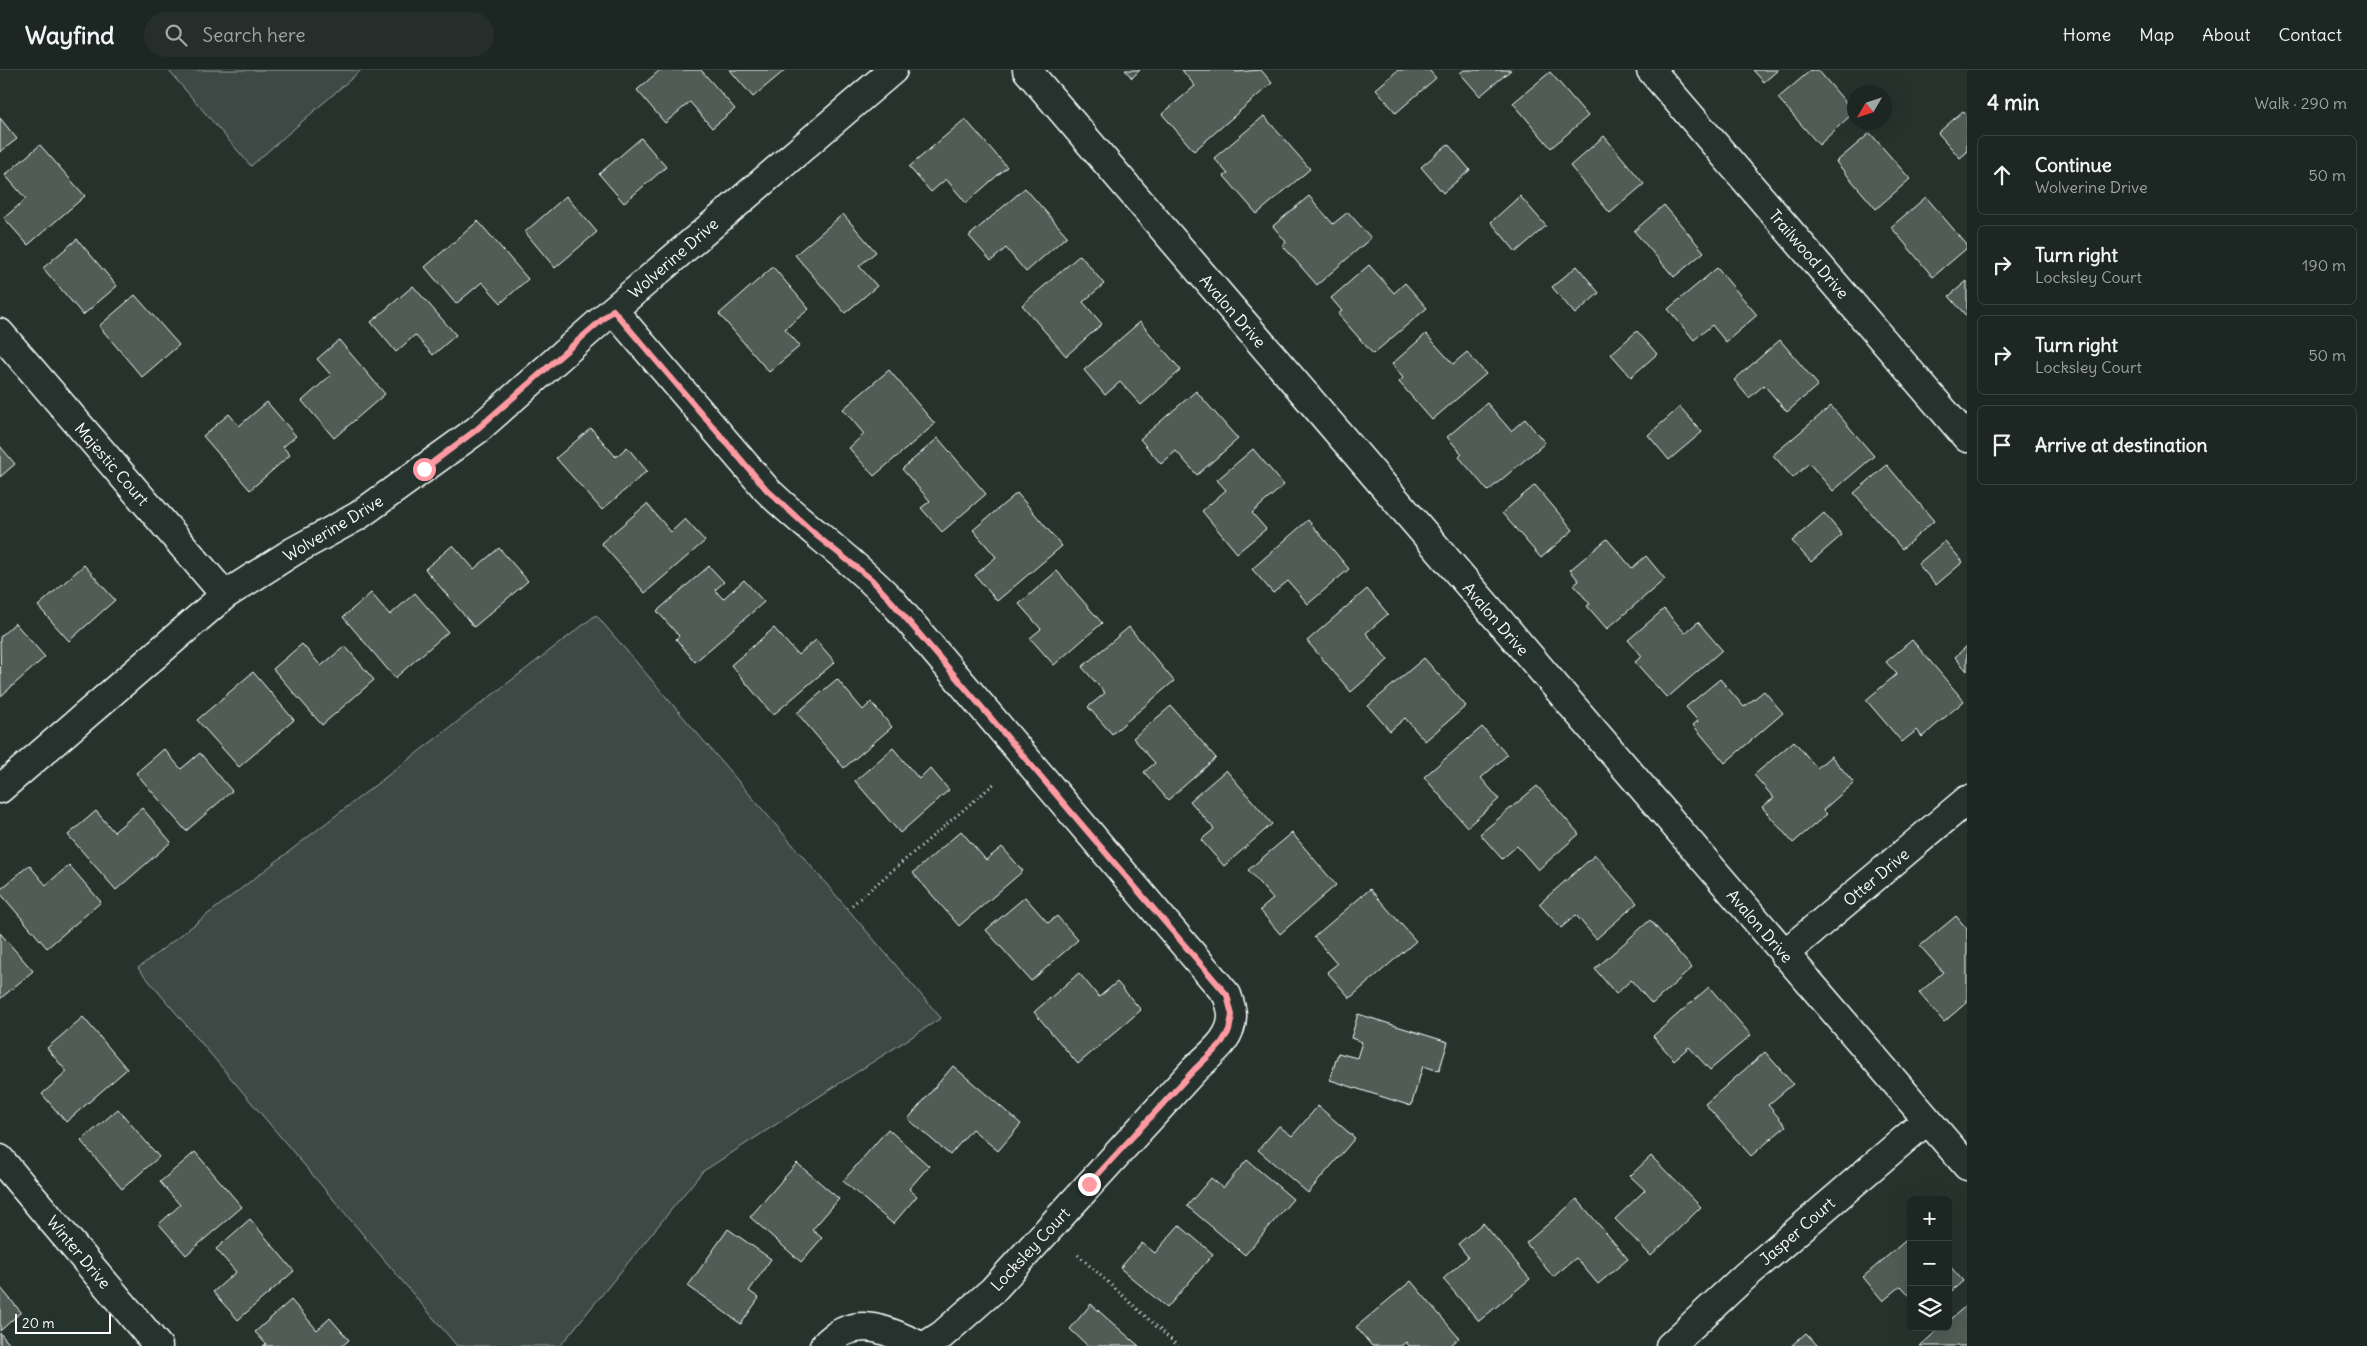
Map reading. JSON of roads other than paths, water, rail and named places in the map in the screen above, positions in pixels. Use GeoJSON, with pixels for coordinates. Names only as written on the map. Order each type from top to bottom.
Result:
{"type":"FeatureCollection","features":[{"type":"Feature","properties":{"kind":"street","name":"Wolverine Drive"},"geometry":{"type":"LineString","coordinates":[[0,789],[225,595],[287,555],[358,516],[476,430],[893,70]]}},
{"type":"Feature","properties":{"kind":"street","name":"Avalon Drive"},"geometry":{"type":"LineString","coordinates":[[1027,70],[1967,1166]]}},
{"type":"Feature","properties":{"kind":"street","name":"Trailwood Drive"},"geometry":{"type":"LineString","coordinates":[[1651,70],[1967,438]]}},
{"type":"Feature","properties":{"kind":"street","name":"Locksley Court"},"geometry":{"type":"LineString","coordinates":[[613,310],[767,490],[811,530],[871,579],[892,602],[1227,995],[1232,1015],[1229,1031],[1220,1045],[1194,1070],[993,1290],[942,1336],[925,1346]]}},
{"type":"Feature","properties":{"kind":"street","name":"Majestic Court"},"geometry":{"type":"LineString","coordinates":[[0,333],[225,595]]}},
{"type":"Feature","properties":{"kind":"street","name":"Otter Drive"},"geometry":{"type":"LineString","coordinates":[[1784,954],[1967,800]]}},
{"type":"Feature","properties":{"kind":"street","name":"Jasper Court"},"geometry":{"type":"LineString","coordinates":[[1670,1346],[1744,1277],[1927,1120]]}},
{"type":"Feature","properties":{"kind":"street","name":"Winter Drive"},"geometry":{"type":"LineString","coordinates":[[0,1159],[158,1346]]}},
{"type":"Feature","properties":{"kind":"street"},"geometry":{"type":"LineString","coordinates":[[824,1346],[833,1336],[848,1328],[866,1327],[881,1329],[921,1346]]}}]}
